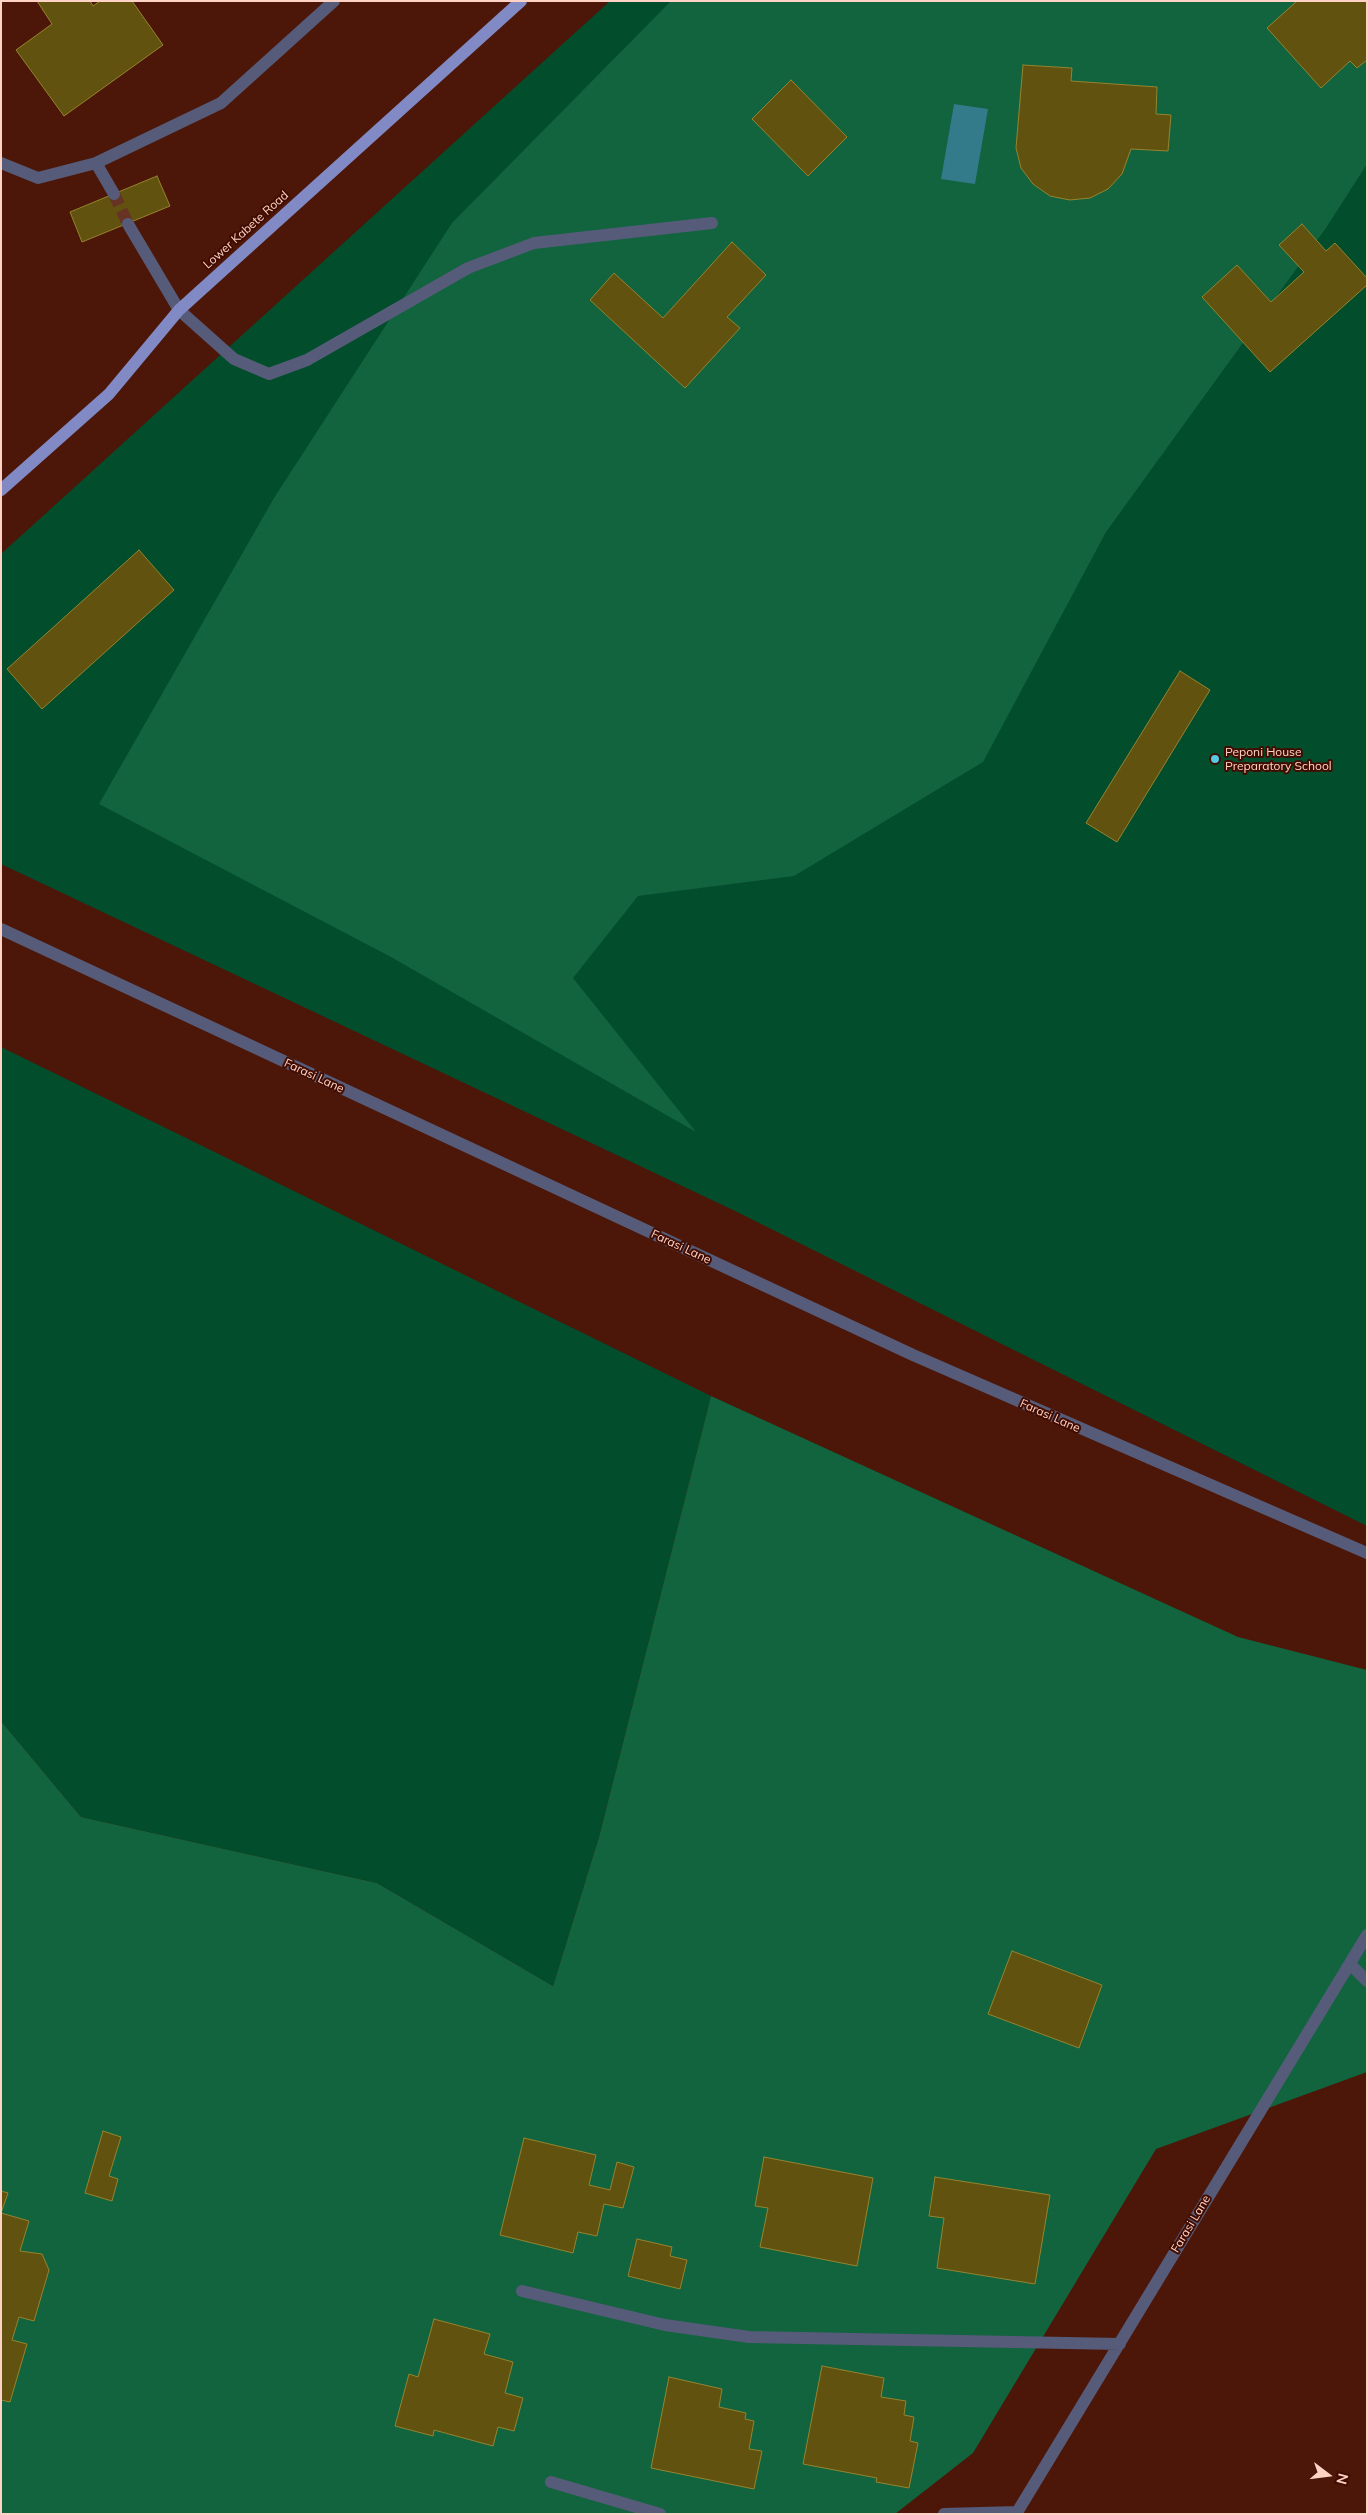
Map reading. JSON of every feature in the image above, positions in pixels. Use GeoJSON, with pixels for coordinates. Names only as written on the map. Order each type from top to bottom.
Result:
{"type":"FeatureCollection","features":[{"type":"Feature","properties":{"kind":"main road","name":"Lower Kabete Road"},"geometry":{"type":"LineString","coordinates":[[1,490],[109,394],[179,310],[521,1]]}},
{"type":"Feature","properties":{"kind":"street"},"geometry":{"type":"LineString","coordinates":[[1,163],[38,178],[96,163],[221,103],[334,1]]}},
{"type":"Feature","properties":{"kind":"street"},"geometry":{"type":"LineString","coordinates":[[96,163],[114,194]]}},
{"type":"Feature","properties":{"kind":"street"},"geometry":{"type":"LineString","coordinates":[[128,224],[179,310],[234,359],[269,374],[307,360],[468,268],[534,242],[712,223]]}},
{"type":"Feature","properties":{"kind":"street","name":"Farasi Lane"},"geometry":{"type":"LineString","coordinates":[[1,929],[913,1355],[1367,1553]]}},
{"type":"Feature","properties":{"kind":"street","name":"Farasi Lane"},"geometry":{"type":"LineString","coordinates":[[1016,2513],[1367,1936]]}},
{"type":"Feature","properties":{"kind":"street"},"geometry":{"type":"LineString","coordinates":[[1350,1964],[1367,1981]]}},
{"type":"Feature","properties":{"kind":"street"},"geometry":{"type":"LineString","coordinates":[[522,2291],[665,2325],[740,2336],[1120,2344]]}},
{"type":"Feature","properties":{"kind":"street"},"geometry":{"type":"LineString","coordinates":[[551,2482],[660,2514]]}},
{"type":"Feature","properties":{"kind":"street"},"geometry":{"type":"LineString","coordinates":[[944,2514],[1016,2513]]}},
{"type":"Feature","properties":{"kind":"green space"},"geometry":{"type":"Polygon","coordinates":[[[610,1],[1367,1],[1367,1526],[733,1210],[1,864],[1,554],[610,1]]]}},
{"type":"Feature","properties":{"kind":"green space"},"geometry":{"type":"Polygon","coordinates":[[[671,1],[1367,1],[1367,164],[1326,228],[1106,532],[983,762],[794,876],[638,896],[573,978],[696,1132],[391,957],[99,804],[274,498],[452,223],[671,1]]]}},
{"type":"Feature","properties":{"kind":"green space"},"geometry":{"type":"Polygon","coordinates":[[[1,1047],[711,1396],[599,1837],[553,1986],[377,1883],[81,1817],[1,1721],[1,1047]]]}},
{"type":"Feature","properties":{"kind":"green space"},"geometry":{"type":"Polygon","coordinates":[[[711,1396],[1238,1637],[1367,1670],[1367,2072],[1156,2149],[973,2453],[895,2514],[1,2514],[1,1721],[81,1817],[377,1883],[553,1986],[599,1837],[711,1396]]]}},
{"type":"Feature","properties":{"kind":"water"},"geometry":{"type":"Polygon","coordinates":[[[954,104],[988,109],[975,184],[941,179],[954,104]]]}},
{"type":"Feature","properties":{"kind":"building"},"geometry":{"type":"Polygon","coordinates":[[[37,1],[90,1],[93,6],[100,1],[132,1],[163,45],[64,116],[16,50],[52,24],[37,1]]]}},
{"type":"Feature","properties":{"kind":"building"},"geometry":{"type":"Polygon","coordinates":[[[1297,1],[1367,1],[1367,60],[1357,68],[1350,61],[1321,88],[1267,28],[1297,1]]]}},
{"type":"Feature","properties":{"kind":"building"},"geometry":{"type":"Polygon","coordinates":[[[1023,65],[1072,68],[1071,81],[1157,87],[1156,114],[1171,115],[1168,151],[1131,149],[1122,174],[1108,189],[1090,198],[1070,200],[1050,196],[1033,184],[1021,168],[1016,148],[1023,65]]]}},
{"type":"Feature","properties":{"kind":"building"},"geometry":{"type":"Polygon","coordinates":[[[791,80],[847,137],[808,176],[752,119],[791,80]]]}},
{"type":"Feature","properties":{"kind":"building"},"geometry":{"type":"Polygon","coordinates":[[[157,176],[170,206],[82,242],[70,212],[157,176]]]}},
{"type":"Feature","properties":{"kind":"building"},"geometry":{"type":"Polygon","coordinates":[[[1302,224],[1326,251],[1335,243],[1367,278],[1367,285],[1270,372],[1202,297],[1237,265],[1271,302],[1304,272],[1279,245],[1302,224]]]}},
{"type":"Feature","properties":{"kind":"building"},"geometry":{"type":"Polygon","coordinates":[[[732,242],[766,275],[727,317],[740,328],[685,388],[590,300],[614,273],[663,318],[732,242]]]}},
{"type":"Feature","properties":{"kind":"building"},"geometry":{"type":"Polygon","coordinates":[[[139,550],[174,590],[42,709],[7,669],[139,550]]]}},
{"type":"Feature","properties":{"kind":"building"},"geometry":{"type":"Polygon","coordinates":[[[1180,671],[1210,690],[1117,842],[1086,823],[1180,671]]]}},
{"type":"Feature","properties":{"kind":"building"},"geometry":{"type":"Polygon","coordinates":[[[1012,1951],[1102,1985],[1079,2048],[988,2014],[1012,1951]]]}},
{"type":"Feature","properties":{"kind":"building"},"geometry":{"type":"Polygon","coordinates":[[[103,2131],[121,2137],[109,2176],[118,2179],[112,2201],[85,2193],[103,2131]]]}},
{"type":"Feature","properties":{"kind":"building"},"geometry":{"type":"Polygon","coordinates":[[[524,2138],[596,2155],[589,2185],[610,2190],[617,2162],[634,2167],[623,2208],[604,2204],[597,2236],[578,2232],[573,2253],[500,2235],[524,2138]]]}},
{"type":"Feature","properties":{"kind":"building"},"geometry":{"type":"Polygon","coordinates":[[[764,2157],[873,2178],[857,2266],[760,2247],[768,2208],[755,2206],[764,2157]]]}},
{"type":"Feature","properties":{"kind":"building"},"geometry":{"type":"Polygon","coordinates":[[[935,2177],[1050,2195],[1035,2284],[937,2268],[944,2218],[929,2216],[935,2177]]]}},
{"type":"Feature","properties":{"kind":"building"},"geometry":{"type":"Polygon","coordinates":[[[1,2191],[8,2193],[1,2213],[1,2191]]]}},
{"type":"Feature","properties":{"kind":"building"},"geometry":{"type":"Polygon","coordinates":[[[1,2213],[29,2221],[20,2251],[42,2254],[49,2270],[34,2321],[19,2317],[12,2340],[27,2344],[10,2402],[1,2400],[1,2213]]]}},
{"type":"Feature","properties":{"kind":"building"},"geometry":{"type":"Polygon","coordinates":[[[637,2239],[672,2247],[670,2256],[687,2260],[680,2289],[628,2276],[637,2239]]]}},
{"type":"Feature","properties":{"kind":"building"},"geometry":{"type":"Polygon","coordinates":[[[434,2319],[490,2334],[484,2354],[513,2362],[505,2393],[523,2398],[514,2431],[498,2427],[493,2446],[434,2430],[433,2436],[395,2426],[409,2374],[418,2377],[434,2319]]]}},
{"type":"Feature","properties":{"kind":"building"},"geometry":{"type":"Polygon","coordinates":[[[822,2366],[884,2378],[881,2397],[906,2401],[904,2415],[914,2417],[910,2441],[918,2443],[909,2488],[876,2482],[877,2478],[803,2464],[822,2366]]]}},
{"type":"Feature","properties":{"kind":"building"},"geometry":{"type":"Polygon","coordinates":[[[669,2377],[722,2389],[719,2407],[746,2413],[745,2419],[754,2421],[749,2449],[762,2451],[754,2489],[651,2468],[669,2377]]]}},
{"type":"Feature","properties":{"kind":"tunnel"},"geometry":{"type":"LineString","coordinates":[[114,194],[128,224]]}},
{"type":"Feature","properties":{"kind":"place","name":"Peponi House Preparatory School"},"geometry":{"type":"Point","coordinates":[1215,759]}}]}
